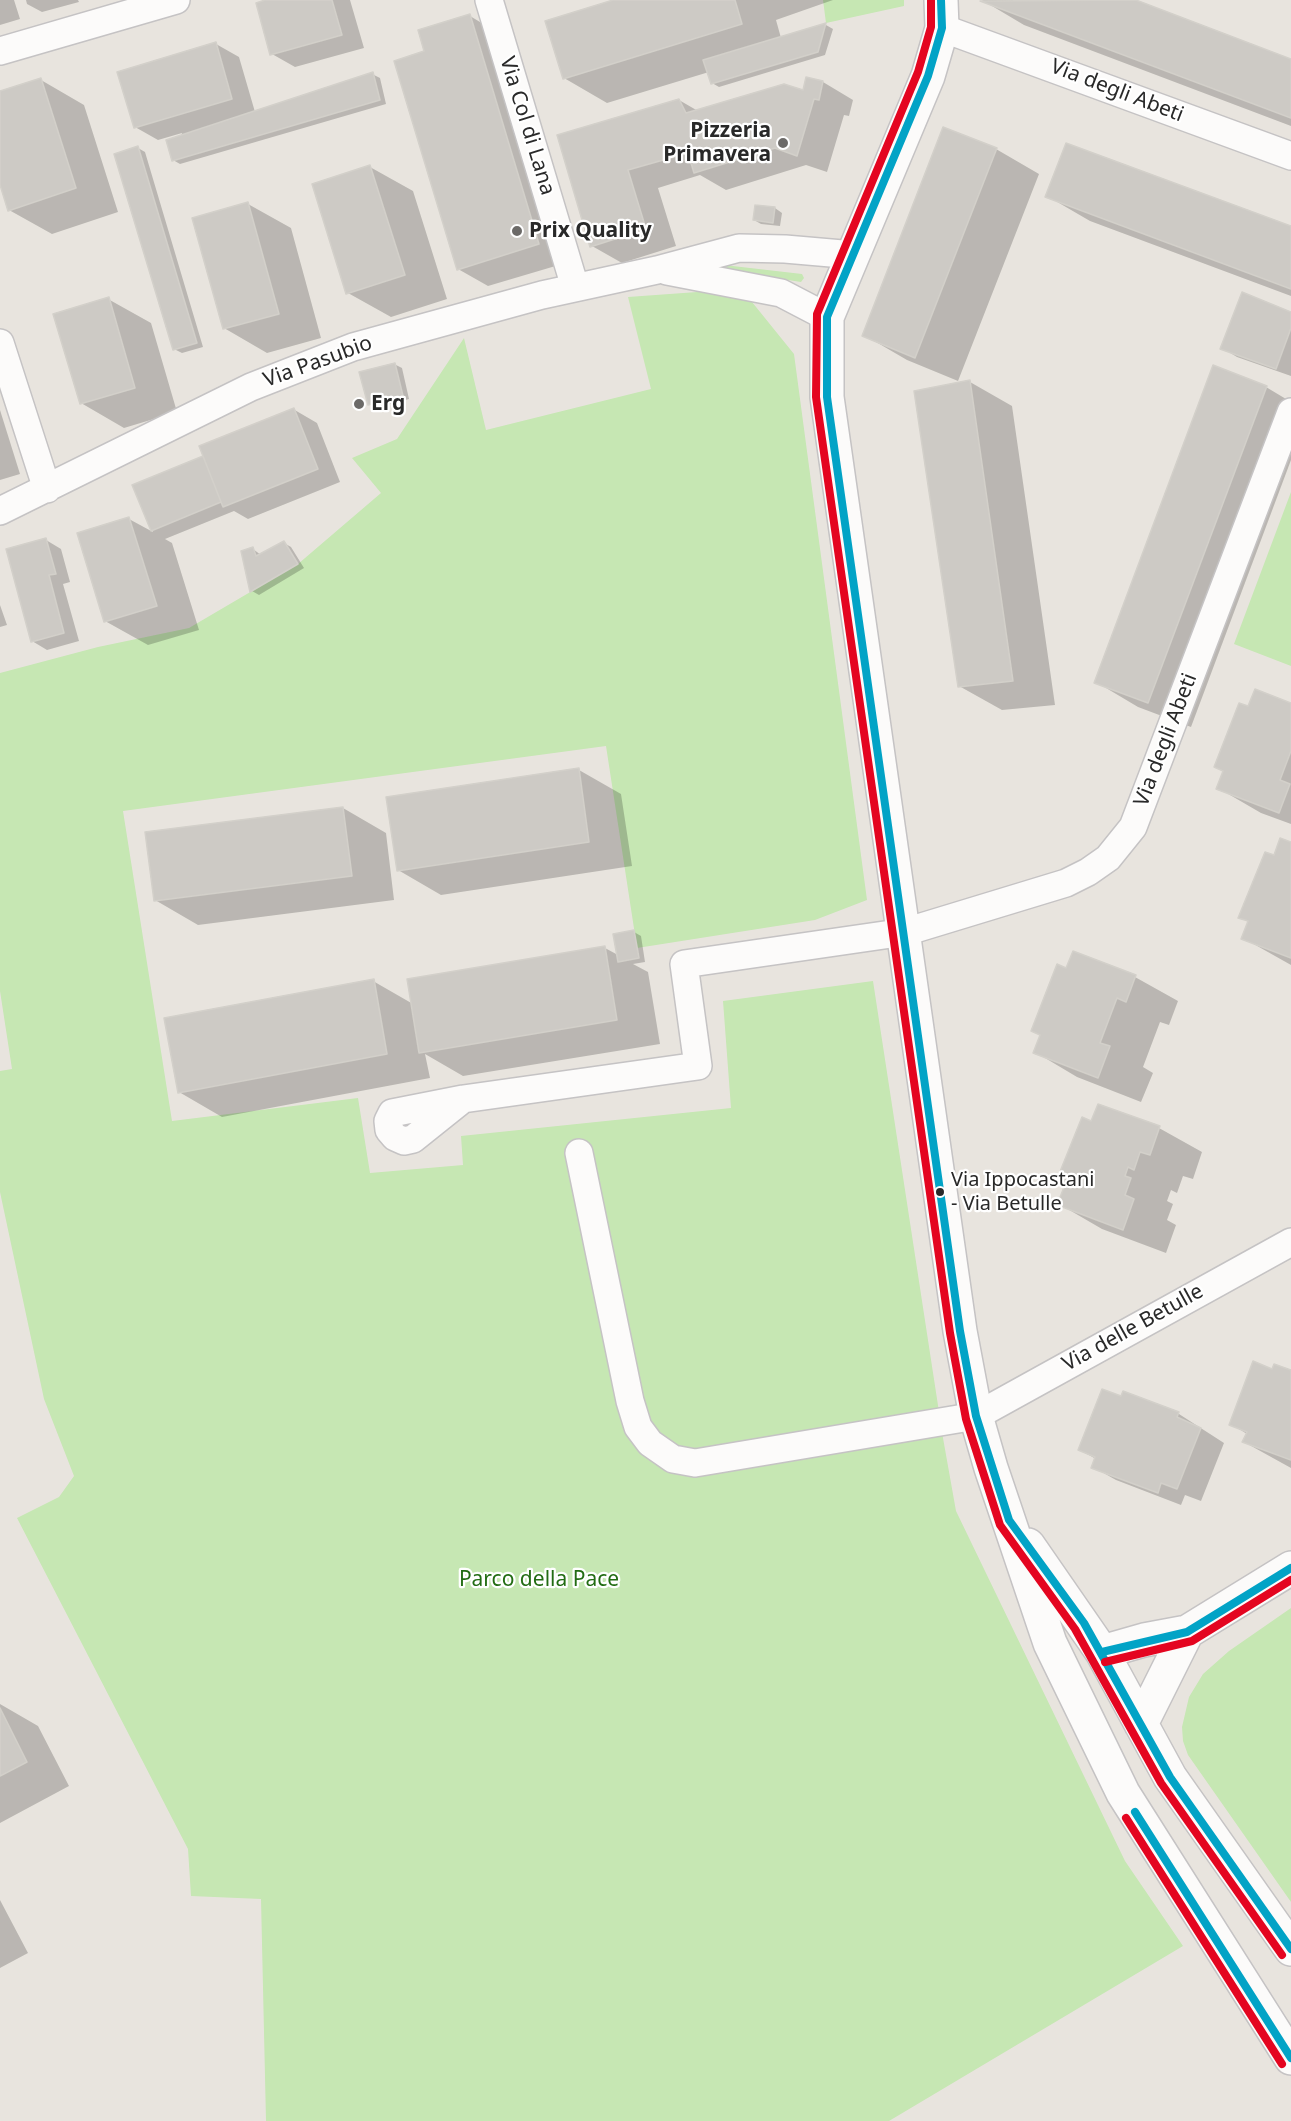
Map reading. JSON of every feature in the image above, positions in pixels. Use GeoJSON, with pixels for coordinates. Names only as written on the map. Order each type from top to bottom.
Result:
{"type":"FeatureCollection","features":[{"type":"Feature","properties":{"kind":"street"},"geometry":{"type":"LineString","coordinates":[[0,51],[176,0]]}},
{"type":"Feature","properties":{"kind":"street","name":"Via Col di Lana"},"geometry":{"type":"LineString","coordinates":[[489,0],[575,287]]}},
{"type":"Feature","properties":{"kind":"street"},"geometry":{"type":"LineString","coordinates":[[941,14],[928,76],[827,317],[827,397],[960,1331],[976,1416],[1050,1643],[1123,1793],[1291,2058]]}},
{"type":"Feature","properties":{"kind":"street","name":"Via degli Abeti"},"geometry":{"type":"LineString","coordinates":[[941,14],[1291,156]]}},
{"type":"Feature","properties":{"kind":"street","name":"Via Pasubio"},"geometry":{"type":"LineString","coordinates":[[0,511],[251,387],[352,347],[575,287],[657,270],[739,248],[854,255]]}},
{"type":"Feature","properties":{"kind":"street"},"geometry":{"type":"LineString","coordinates":[[657,270],[709,277],[781,293],[827,317]]}},
{"type":"Feature","properties":{"kind":"street"},"geometry":{"type":"LineString","coordinates":[[0,343],[47,489]]}},
{"type":"Feature","properties":{"kind":"street","name":"Via degli Abeti"},"geometry":{"type":"LineString","coordinates":[[463,1099],[698,1066],[684,964],[905,932],[1066,883],[1088,872],[1108,858],[1133,827],[1291,412]]}},
{"type":"Feature","properties":{"kind":"street","name":"Via delle Betulle"},"geometry":{"type":"LineString","coordinates":[[579,1153],[630,1401],[638,1427],[650,1443],[673,1459],[695,1463],[976,1416],[1291,1242]]}},
{"type":"Feature","properties":{"kind":"street"},"geometry":{"type":"LineString","coordinates":[[1009,1520],[1102,1652],[1170,1776],[1291,1949]]}},
{"type":"Feature","properties":{"kind":"street"},"geometry":{"type":"LineString","coordinates":[[1102,1652],[1144,1640],[1187,1632],[1291,1568]]}},
{"type":"Feature","properties":{"kind":"street"},"geometry":{"type":"LineString","coordinates":[[1141,1724],[1187,1632]]}},
{"type":"Feature","properties":{"kind":"street"},"geometry":{"type":"LineString","coordinates":[[1080,1702],[1102,1652]]}},
{"type":"Feature","properties":{"kind":"street"},"geometry":{"type":"LineString","coordinates":[[1080,1702],[1141,1724]]}},
{"type":"Feature","properties":{"kind":"green space"},"geometry":{"type":"Polygon","coordinates":[[[823,0],[904,0],[904,6],[826,23],[823,0]]]}},
{"type":"Feature","properties":{"kind":"green space"},"geometry":{"type":"Polygon","coordinates":[[[724,265],[802,274],[804,278],[801,282],[724,270],[724,265]]]}},
{"type":"Feature","properties":{"kind":"green space","name":"Parco della Pace"},"geometry":{"type":"Polygon","coordinates":[[[711,291],[752,302],[794,354],[867,900],[815,920],[637,948],[606,746],[123,811],[172,1121],[358,1098],[370,1173],[463,1165],[461,1136],[731,1108],[723,1001],[873,981],[956,1511],[1125,1861],[1183,1946],[889,2121],[266,2121],[261,1899],[191,1896],[188,1849],[17,1518],[59,1497],[74,1476],[44,1399],[0,1192],[0,1071],[12,1069],[0,991],[0,673],[98,647],[189,628],[298,564],[381,493],[352,458],[397,439],[464,338],[486,430],[651,389],[628,297],[711,291]]]}},
{"type":"Feature","properties":{"kind":"green space"},"geometry":{"type":"Polygon","coordinates":[[[1291,492],[1291,666],[1234,644],[1291,492]]]}},
{"type":"Feature","properties":{"kind":"green space"},"geometry":{"type":"Polygon","coordinates":[[[1291,1608],[1291,1902],[1188,1755],[1183,1741],[1182,1727],[1189,1697],[1203,1674],[1229,1651],[1291,1608]]]}},
{"type":"Feature","properties":{"kind":"building"},"geometry":{"type":"Polygon","coordinates":[[[265,0],[332,0],[342,35],[270,55],[256,3],[265,0]]]}},
{"type":"Feature","properties":{"kind":"building"},"geometry":{"type":"Polygon","coordinates":[[[613,0],[735,0],[742,24],[563,79],[545,21],[613,0]]]}},
{"type":"Feature","properties":{"kind":"building"},"geometry":{"type":"Polygon","coordinates":[[[1136,0],[1291,59],[1291,118],[980,1],[1136,0]]]}},
{"type":"Feature","properties":{"kind":"building"},"geometry":{"type":"Polygon","coordinates":[[[470,14],[539,244],[457,270],[394,61],[424,51],[418,30],[470,14]]]}},
{"type":"Feature","properties":{"kind":"building"},"geometry":{"type":"Polygon","coordinates":[[[826,23],[818,52],[711,84],[703,60],[826,23]]]}},
{"type":"Feature","properties":{"kind":"building"},"geometry":{"type":"Polygon","coordinates":[[[216,42],[232,99],[134,128],[117,72],[216,42]]]}},
{"type":"Feature","properties":{"kind":"building"},"geometry":{"type":"Polygon","coordinates":[[[373,72],[380,100],[172,161],[166,140],[373,72]]]}},
{"type":"Feature","properties":{"kind":"building"},"geometry":{"type":"Polygon","coordinates":[[[806,77],[823,81],[819,100],[814,99],[797,156],[775,148],[694,173],[688,153],[628,170],[646,229],[590,247],[557,135],[679,99],[686,113],[784,84],[803,90],[806,77]]]}},
{"type":"Feature","properties":{"kind":"building"},"geometry":{"type":"Polygon","coordinates":[[[41,78],[76,188],[8,211],[0,185],[0,91],[41,78]]]}},
{"type":"Feature","properties":{"kind":"building"},"geometry":{"type":"Polygon","coordinates":[[[943,127],[997,148],[915,358],[862,336],[943,127]]]}},
{"type":"Feature","properties":{"kind":"building"},"geometry":{"type":"Polygon","coordinates":[[[1066,143],[1291,226],[1291,289],[1045,197],[1066,143]]]}},
{"type":"Feature","properties":{"kind":"building"},"geometry":{"type":"Polygon","coordinates":[[[138,146],[197,343],[173,350],[114,154],[138,146]]]}},
{"type":"Feature","properties":{"kind":"building"},"geometry":{"type":"Polygon","coordinates":[[[370,165],[405,275],[346,294],[312,184],[370,165]]]}},
{"type":"Feature","properties":{"kind":"building"},"geometry":{"type":"Polygon","coordinates":[[[248,202],[279,314],[223,329],[192,218],[248,202]]]}},
{"type":"Feature","properties":{"kind":"building"},"geometry":{"type":"Polygon","coordinates":[[[755,205],[775,207],[773,223],[753,220],[755,205]]]}},
{"type":"Feature","properties":{"kind":"building"},"geometry":{"type":"Polygon","coordinates":[[[1242,292],[1291,312],[1291,328],[1276,369],[1220,349],[1242,292]]]}},
{"type":"Feature","properties":{"kind":"building"},"geometry":{"type":"Polygon","coordinates":[[[109,297],[135,388],[80,404],[53,314],[109,297]]]}},
{"type":"Feature","properties":{"kind":"building"},"geometry":{"type":"Polygon","coordinates":[[[395,363],[403,396],[368,405],[359,372],[395,363]]]}},
{"type":"Feature","properties":{"kind":"building"},"geometry":{"type":"Polygon","coordinates":[[[1213,365],[1267,386],[1148,703],[1094,683],[1213,365]]]}},
{"type":"Feature","properties":{"kind":"building"},"geometry":{"type":"Polygon","coordinates":[[[970,380],[1013,681],[958,687],[914,391],[970,380]]]}},
{"type":"Feature","properties":{"kind":"building"},"geometry":{"type":"Polygon","coordinates":[[[294,408],[318,469],[223,507],[199,446],[294,408]]]}},
{"type":"Feature","properties":{"kind":"building"},"geometry":{"type":"Polygon","coordinates":[[[203,456],[221,502],[151,531],[132,485],[203,456]]]}},
{"type":"Feature","properties":{"kind":"building"},"geometry":{"type":"Polygon","coordinates":[[[129,517],[157,606],[104,622],[77,533],[129,517]]]}},
{"type":"Feature","properties":{"kind":"building"},"geometry":{"type":"Polygon","coordinates":[[[46,538],[56,574],[49,575],[64,633],[31,642],[6,549],[46,538]]]}},
{"type":"Feature","properties":{"kind":"building"},"geometry":{"type":"Polygon","coordinates":[[[284,541],[298,564],[250,592],[241,551],[253,547],[256,556],[284,541]]]}},
{"type":"Feature","properties":{"kind":"building"},"geometry":{"type":"Polygon","coordinates":[[[1255,689],[1291,703],[1291,751],[1280,780],[1290,784],[1279,813],[1216,789],[1223,771],[1214,767],[1239,703],[1248,706],[1255,689]]]}},
{"type":"Feature","properties":{"kind":"building"},"geometry":{"type":"Polygon","coordinates":[[[579,768],[589,842],[397,871],[386,797],[579,768]]]}},
{"type":"Feature","properties":{"kind":"building"},"geometry":{"type":"Polygon","coordinates":[[[343,807],[352,876],[154,901],[145,832],[343,807]]]}},
{"type":"Feature","properties":{"kind":"building"},"geometry":{"type":"Polygon","coordinates":[[[1280,838],[1291,842],[1291,958],[1241,939],[1248,921],[1238,918],[1265,852],[1274,855],[1280,838]]]}},
{"type":"Feature","properties":{"kind":"building"},"geometry":{"type":"Polygon","coordinates":[[[634,930],[639,958],[618,962],[613,934],[634,930]]]}},
{"type":"Feature","properties":{"kind":"building"},"geometry":{"type":"Polygon","coordinates":[[[605,946],[617,1020],[419,1053],[407,979],[605,946]]]}},
{"type":"Feature","properties":{"kind":"building"},"geometry":{"type":"Polygon","coordinates":[[[1073,951],[1136,975],[1126,1002],[1117,998],[1100,1043],[1110,1046],[1098,1078],[1033,1053],[1040,1035],[1031,1031],[1057,964],[1066,968],[1073,951]]]}},
{"type":"Feature","properties":{"kind":"building"},"geometry":{"type":"Polygon","coordinates":[[[374,979],[387,1054],[178,1093],[164,1018],[374,979]]]}},
{"type":"Feature","properties":{"kind":"building"},"geometry":{"type":"Polygon","coordinates":[[[1098,1104],[1160,1126],[1150,1155],[1140,1152],[1134,1170],[1128,1167],[1125,1176],[1131,1178],[1125,1195],[1134,1199],[1123,1230],[1057,1205],[1064,1187],[1055,1184],[1082,1117],[1091,1121],[1098,1104]]]}},
{"type":"Feature","properties":{"kind":"building"},"geometry":{"type":"Polygon","coordinates":[[[1253,1361],[1272,1369],[1274,1364],[1291,1370],[1291,1460],[1242,1442],[1247,1432],[1229,1425],[1253,1361]]]}},
{"type":"Feature","properties":{"kind":"building"},"geometry":{"type":"Polygon","coordinates":[[[1102,1389],[1121,1396],[1123,1391],[1179,1412],[1177,1417],[1201,1428],[1177,1489],[1161,1483],[1158,1493],[1091,1468],[1095,1457],[1078,1450],[1102,1389]]]}},
{"type":"Feature","properties":{"kind":"building"},"geometry":{"type":"Polygon","coordinates":[[[0,1708],[27,1762],[0,1776],[0,1708]]]}},
{"type":"Feature","properties":{"kind":"transit line"},"geometry":{"type":"LineString","coordinates":[[931,0],[931,27],[918,72],[817,314],[816,397],[950,1333],[966,1419],[1000,1525],[1075,1629],[1161,1783],[1282,1955]]}},
{"type":"Feature","properties":{"kind":"transit line"},"geometry":{"type":"LineString","coordinates":[[941,0],[942,28],[928,76],[827,317],[827,397],[960,1331],[976,1416],[1009,1520],[1084,1623],[1170,1777],[1291,1949]]}},
{"type":"Feature","properties":{"kind":"transit line"},"geometry":{"type":"LineString","coordinates":[[1102,1652],[1187,1632],[1291,1568]]}},
{"type":"Feature","properties":{"kind":"transit line"},"geometry":{"type":"LineString","coordinates":[[1105,1662],[1192,1641],[1291,1580]]}},
{"type":"Feature","properties":{"kind":"transit line"},"geometry":{"type":"LineString","coordinates":[[1135,1812],[1291,2058]]}},
{"type":"Feature","properties":{"kind":"transit line"},"geometry":{"type":"LineString","coordinates":[[1126,1818],[1282,2064]]}},
{"type":"Feature","properties":{"kind":"place","name":"Pizzeria Primavera"},"geometry":{"type":"Point","coordinates":[783,143]}},
{"type":"Feature","properties":{"kind":"place","name":"Prix Quality"},"geometry":{"type":"Point","coordinates":[517,231]}},
{"type":"Feature","properties":{"kind":"place","name":"Erg"},"geometry":{"type":"Point","coordinates":[359,404]}},
{"type":"Feature","properties":{"kind":"place","name":"Via Ippocastani - Via Betulle"},"geometry":{"type":"Point","coordinates":[940,1192]}}]}
